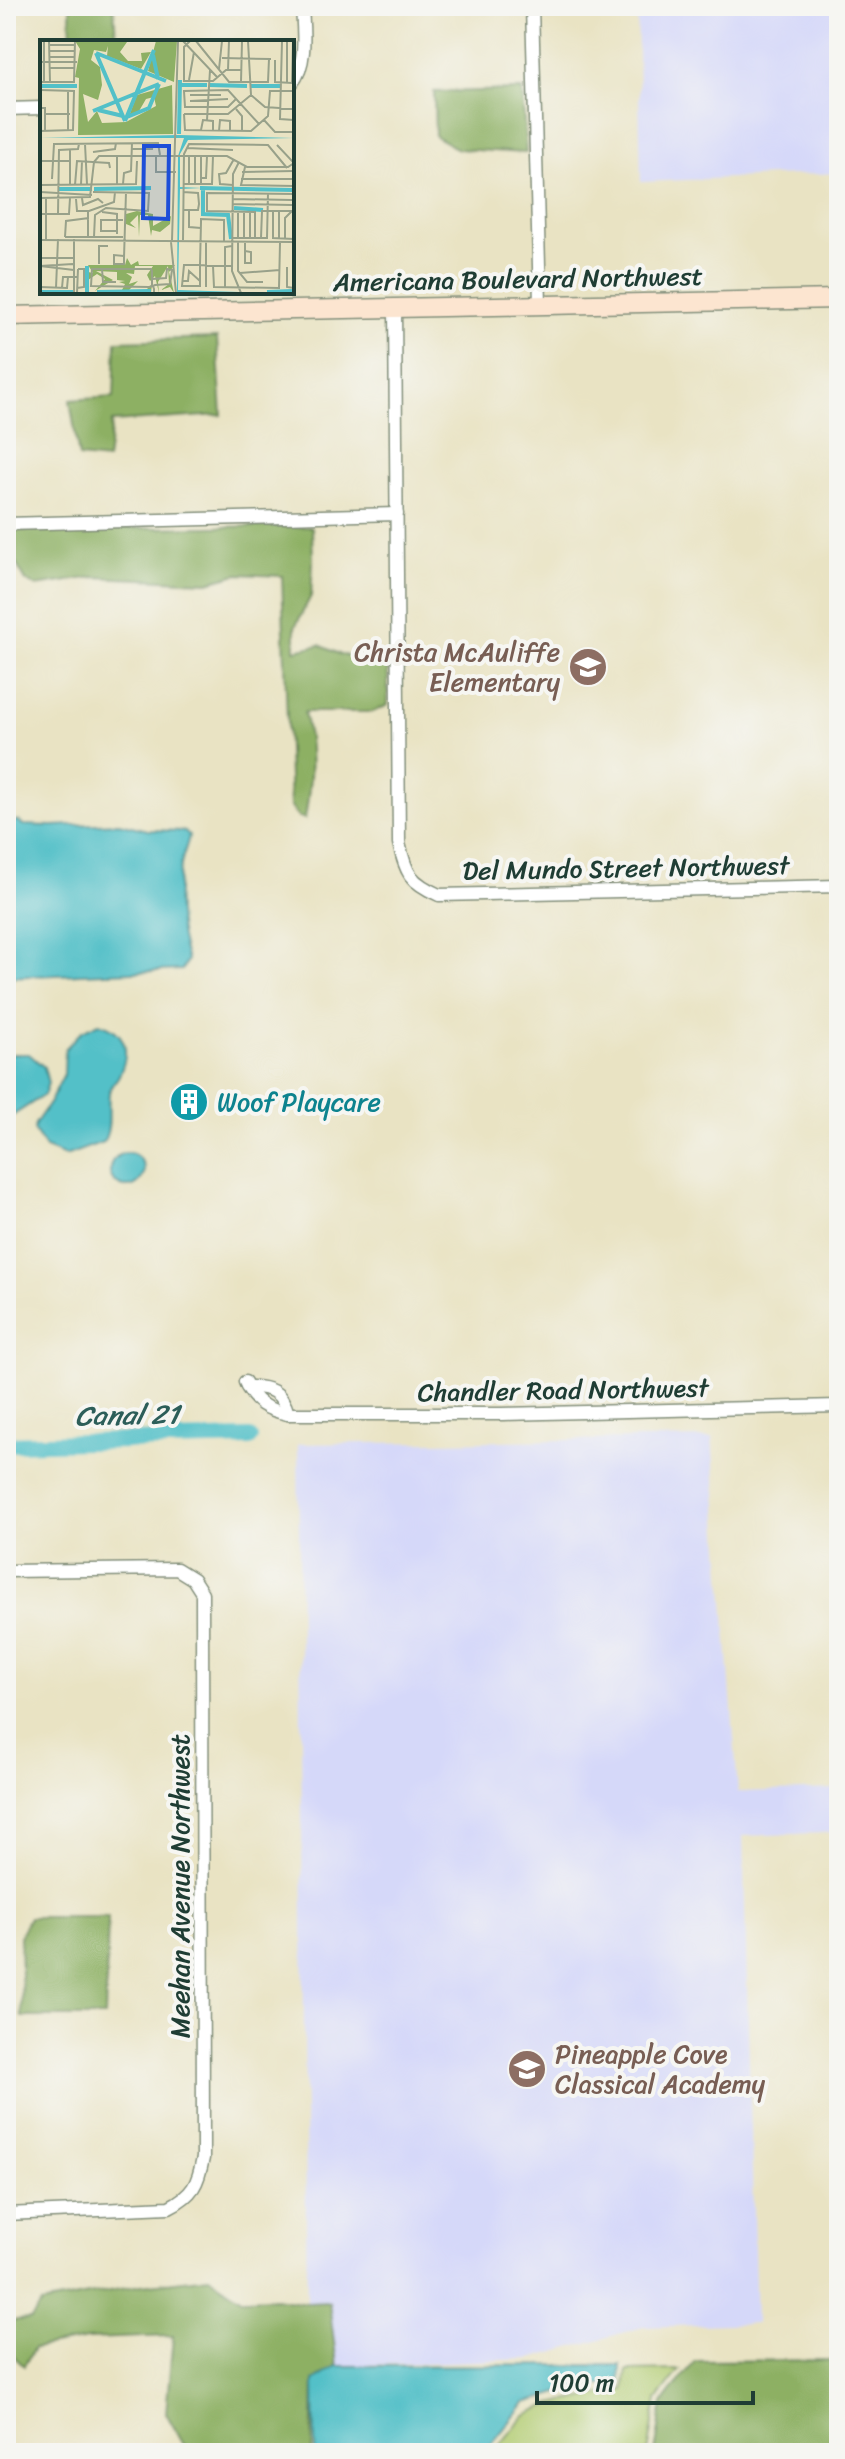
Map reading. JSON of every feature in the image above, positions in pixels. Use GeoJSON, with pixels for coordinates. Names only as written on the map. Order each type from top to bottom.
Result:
{"type":"FeatureCollection","features":[{"type":"Feature","properties":{"kind":"street"},"geometry":{"type":"LineString","coordinates":[[294,80],[303,54],[302,6]]}},
{"type":"Feature","properties":{"kind":"street"},"geometry":{"type":"LineString","coordinates":[[532,6],[540,303]]}},
{"type":"Feature","properties":{"kind":"street"},"geometry":{"type":"LineString","coordinates":[[6,109],[40,108]]}},
{"type":"Feature","properties":{"kind":"street","name":"Americana Boulevard Northwest"},"geometry":{"type":"LineString","coordinates":[[6,316],[839,299]]}},
{"type":"Feature","properties":{"kind":"street"},"geometry":{"type":"LineString","coordinates":[[6,524],[397,514],[395,307]]}},
{"type":"Feature","properties":{"kind":"street","name":"Del Mundo Street Northwest"},"geometry":{"type":"LineString","coordinates":[[397,514],[399,843],[404,866],[416,885],[439,895],[839,886]]}},
{"type":"Feature","properties":{"kind":"street","name":"Chandler Road Northwest"},"geometry":{"type":"LineString","coordinates":[[288,1414],[274,1390],[246,1385],[259,1404],[288,1414],[503,1414],[839,1406]]}},
{"type":"Feature","properties":{"kind":"street","name":"Meehan Avenue Northwest"},"geometry":{"type":"LineString","coordinates":[[6,1571],[177,1569],[198,1584],[202,1593],[203,2158],[199,2179],[186,2198],[169,2207],[6,2214]]}},
{"type":"Feature","properties":{"kind":"shaded area"},"geometry":{"type":"Polygon","coordinates":[[[637,6],[839,6],[839,173],[641,182],[637,6]]]}},
{"type":"Feature","properties":{"kind":"shaded area","name":"Pineapple Cove Classical Academy"},"geometry":{"type":"Polygon","coordinates":[[[712,1438],[738,1792],[839,1789],[839,1832],[743,1836],[756,2323],[643,2327],[531,2359],[337,2366],[329,2302],[307,2303],[298,1444],[712,1438]]]}},
{"type":"Feature","properties":{"kind":"green space"},"geometry":{"type":"Polygon","coordinates":[[[6,6],[9,6],[14,73],[6,85],[6,6]]]}},
{"type":"Feature","properties":{"kind":"green space"},"geometry":{"type":"Polygon","coordinates":[[[70,6],[114,6],[116,40],[71,40],[70,6]]]}},
{"type":"Feature","properties":{"kind":"green space"},"geometry":{"type":"Polygon","coordinates":[[[522,90],[526,153],[458,149],[435,136],[434,92],[522,90]]]}},
{"type":"Feature","properties":{"kind":"green space"},"geometry":{"type":"Polygon","coordinates":[[[217,338],[222,415],[112,422],[107,460],[79,457],[70,400],[114,397],[116,341],[217,338]]]}},
{"type":"Feature","properties":{"kind":"green space"},"geometry":{"type":"Polygon","coordinates":[[[312,527],[311,596],[295,627],[295,650],[320,645],[341,655],[388,657],[388,705],[373,712],[304,712],[310,766],[305,819],[298,817],[290,806],[282,576],[237,574],[208,582],[94,577],[36,586],[26,581],[12,556],[10,538],[17,530],[312,527]]]}},
{"type":"Feature","properties":{"kind":"green space"},"geometry":{"type":"Polygon","coordinates":[[[29,1917],[108,1917],[105,2017],[22,2017],[20,1935],[29,1917]]]}},
{"type":"Feature","properties":{"kind":"green space"},"geometry":{"type":"Polygon","coordinates":[[[209,2277],[242,2299],[329,2302],[337,2366],[314,2381],[312,2453],[198,2453],[184,2445],[166,2413],[173,2336],[88,2339],[34,2348],[24,2366],[6,2349],[6,2321],[31,2319],[42,2304],[141,2285],[209,2277]]]}},
{"type":"Feature","properties":{"kind":"green space"},"geometry":{"type":"Polygon","coordinates":[[[839,2360],[839,2453],[655,2453],[663,2403],[695,2361],[839,2360]]]}},
{"type":"Feature","properties":{"kind":"green space"},"geometry":{"type":"Polygon","coordinates":[[[680,2370],[657,2400],[648,2453],[493,2453],[525,2415],[551,2404],[624,2390],[627,2371],[680,2370]]]}},
{"type":"Feature","properties":{"kind":"water"},"geometry":{"type":"Polygon","coordinates":[[[6,820],[18,821],[23,825],[52,826],[119,823],[148,830],[183,831],[189,835],[182,860],[178,898],[179,923],[187,960],[182,970],[6,977],[6,820]]]}},
{"type":"Feature","properties":{"kind":"water"},"geometry":{"type":"Polygon","coordinates":[[[99,1023],[116,1031],[125,1051],[122,1068],[110,1090],[107,1131],[103,1142],[65,1156],[45,1148],[34,1130],[35,1124],[64,1074],[65,1049],[82,1031],[99,1023]]]}},
{"type":"Feature","properties":{"kind":"water"},"geometry":{"type":"Polygon","coordinates":[[[6,1054],[29,1054],[44,1067],[48,1083],[44,1095],[6,1117],[6,1054]]]}},
{"type":"Feature","properties":{"kind":"water"},"geometry":{"type":"Polygon","coordinates":[[[127,1153],[139,1158],[144,1170],[139,1182],[127,1187],[115,1182],[110,1170],[115,1158],[127,1153]]]}},
{"type":"Feature","properties":{"kind":"water"},"geometry":{"type":"Polygon","coordinates":[[[621,2365],[620,2385],[586,2385],[525,2403],[484,2453],[315,2453],[314,2381],[337,2366],[621,2365]]]}},
{"type":"Feature","properties":{"kind":"waterway","name":"Canal 21"},"geometry":{"type":"LineString","coordinates":[[6,1444],[250,1438]]}},
{"type":"Feature","properties":{"kind":"place","name":"Christa McAuliffe Elementary"},"geometry":{"type":"Point","coordinates":[588,667]}},
{"type":"Feature","properties":{"kind":"place","name":"Woof Playcare"},"geometry":{"type":"Point","coordinates":[189,1102]}},
{"type":"Feature","properties":{"kind":"place","name":"Pineapple Cove Classical Academy"},"geometry":{"type":"Point","coordinates":[527,2069]}}]}
